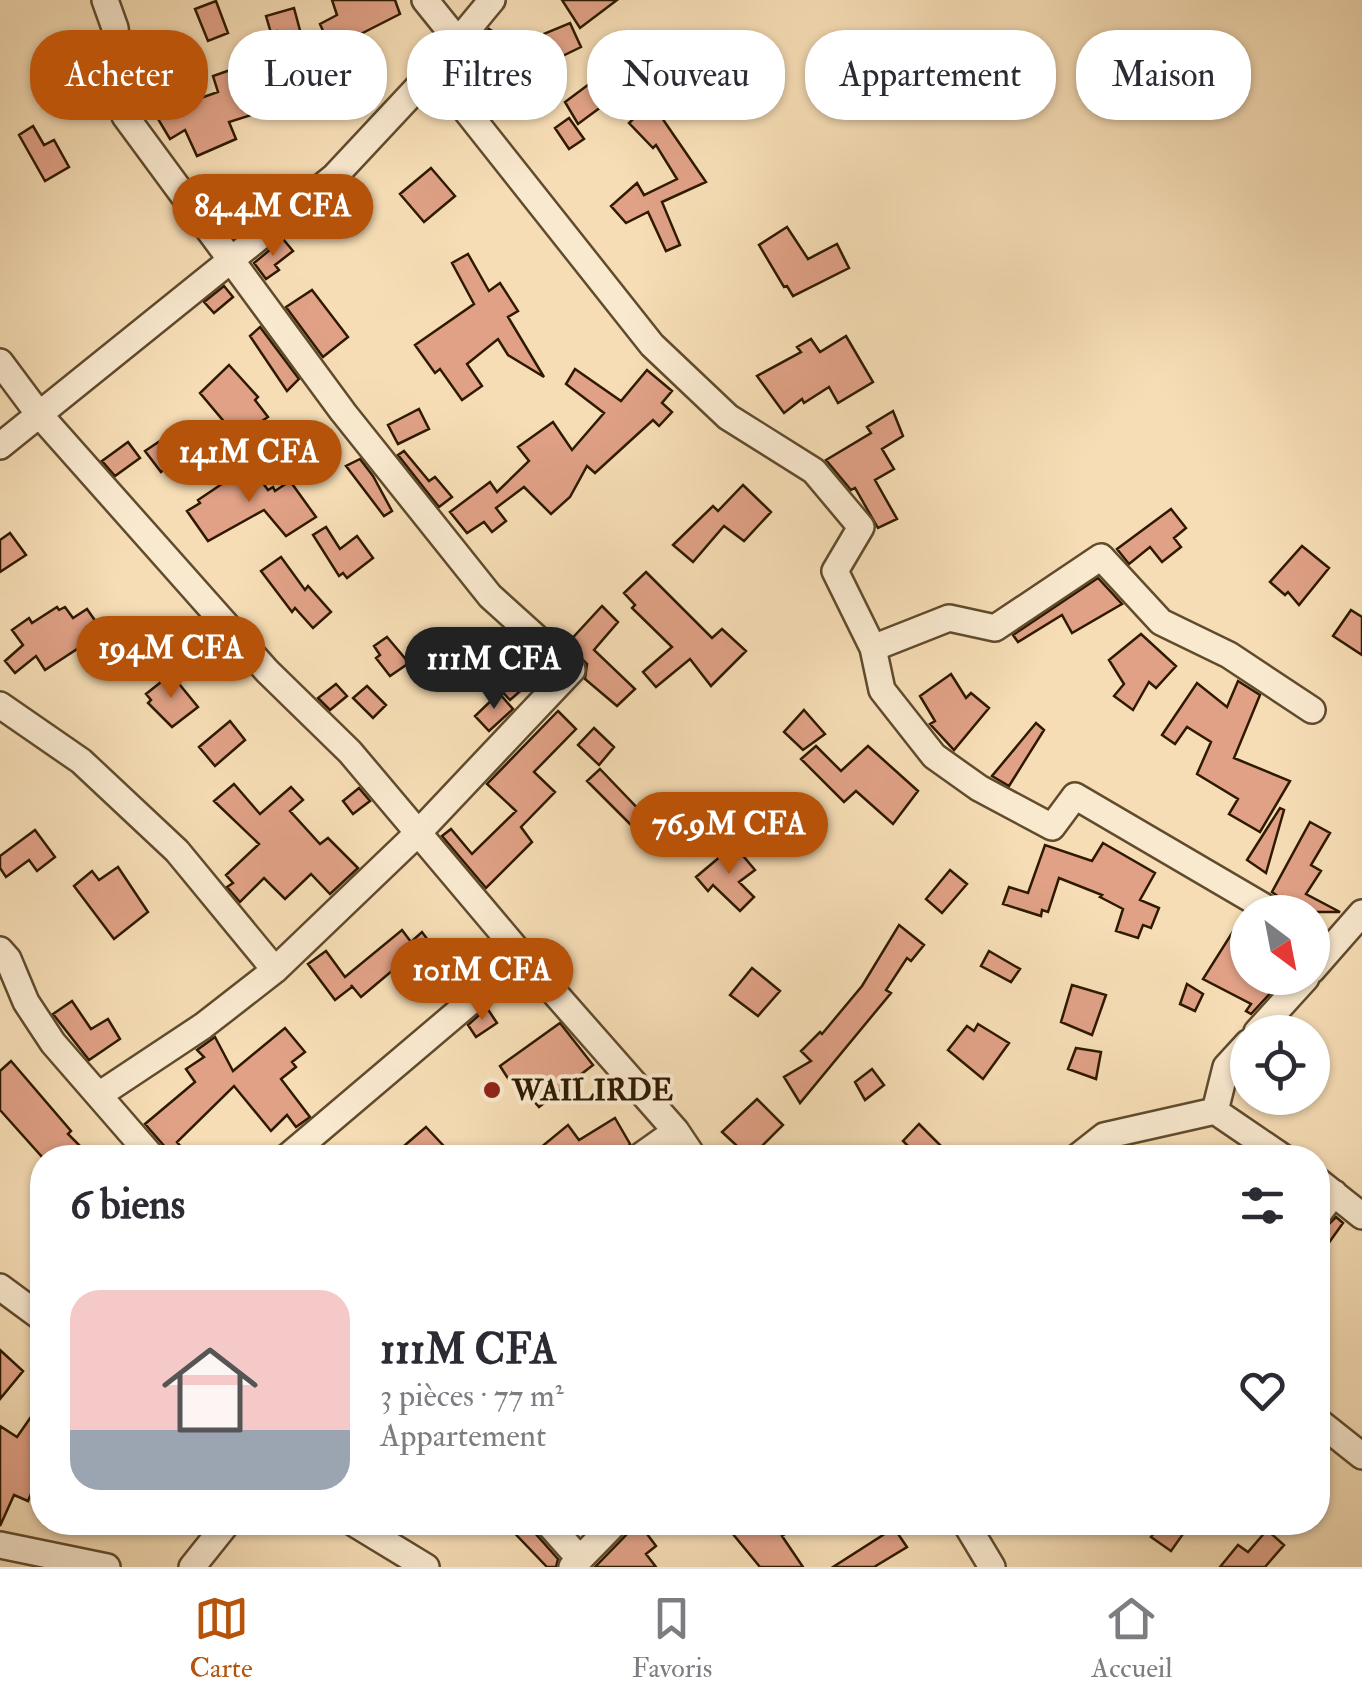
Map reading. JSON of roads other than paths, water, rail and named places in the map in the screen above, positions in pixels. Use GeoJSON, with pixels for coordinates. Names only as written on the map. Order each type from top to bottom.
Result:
{"type":"FeatureCollection","features":[{"type":"Feature","properties":{"kind":"street"},"geometry":{"type":"LineString","coordinates":[[99,1095],[203,1026],[275,970],[419,832],[572,670],[490,596],[343,412],[125,116],[116,28],[104,0]]}},
{"type":"Feature","properties":{"kind":"street"},"geometry":{"type":"LineString","coordinates":[[425,0],[449,30]]}},
{"type":"Feature","properties":{"kind":"street"},"geometry":{"type":"LineString","coordinates":[[468,30],[492,0]]}},
{"type":"Feature","properties":{"kind":"street"},"geometry":{"type":"LineString","coordinates":[[0,446],[334,176],[407,99]]}},
{"type":"Feature","properties":{"kind":"street"},"geometry":{"type":"LineString","coordinates":[[474,120],[652,344],[728,417],[814,470],[861,527],[835,571],[873,648],[882,690],[934,756],[979,788],[1052,828],[1075,796],[1244,895]]}},
{"type":"Feature","properties":{"kind":"street"},"geometry":{"type":"LineString","coordinates":[[0,362],[38,413],[267,671],[350,752],[685,1145]]}},
{"type":"Feature","properties":{"kind":"street"},"geometry":{"type":"LineString","coordinates":[[873,648],[949,618],[996,628],[1101,557],[1161,622],[1230,656],[1312,710]]}},
{"type":"Feature","properties":{"kind":"street"},"geometry":{"type":"LineString","coordinates":[[0,705],[80,761],[177,851],[275,970]]}},
{"type":"Feature","properties":{"kind":"street"},"geometry":{"type":"LineString","coordinates":[[1330,936],[1362,913]]}},
{"type":"Feature","properties":{"kind":"street"},"geometry":{"type":"LineString","coordinates":[[0,950],[52,1044],[142,1145]]}},
{"type":"Feature","properties":{"kind":"street"},"geometry":{"type":"LineString","coordinates":[[301,1145],[522,957]]}},
{"type":"Feature","properties":{"kind":"street"},"geometry":{"type":"LineString","coordinates":[[1272,1015],[1291,995]]}},
{"type":"Feature","properties":{"kind":"street"},"geometry":{"type":"LineString","coordinates":[[1215,1111],[1230,1062]]}},
{"type":"Feature","properties":{"kind":"street"},"geometry":{"type":"LineString","coordinates":[[1093,1145],[1104,1136],[1215,1111],[1265,1145]]}},
{"type":"Feature","properties":{"kind":"street"},"geometry":{"type":"LineString","coordinates":[[657,1145],[676,1132]]}},
{"type":"Feature","properties":{"kind":"street"},"geometry":{"type":"LineString","coordinates":[[1330,1190],[1362,1216]]}},
{"type":"Feature","properties":{"kind":"street"},"geometry":{"type":"LineString","coordinates":[[0,1287],[30,1309]]}},
{"type":"Feature","properties":{"kind":"street"},"geometry":{"type":"LineString","coordinates":[[1330,1431],[1362,1456]]}},
{"type":"Feature","properties":{"kind":"street"},"geometry":{"type":"LineString","coordinates":[[192,1567],[218,1535]]}},
{"type":"Feature","properties":{"kind":"street"},"geometry":{"type":"LineString","coordinates":[[373,1535],[426,1567]]}},
{"type":"Feature","properties":{"kind":"street"},"geometry":{"type":"LineString","coordinates":[[556,1535],[576,1563],[603,1535]]}},
{"type":"Feature","properties":{"kind":"street"},"geometry":{"type":"LineString","coordinates":[[973,1535],[992,1567]]}},
{"type":"Feature","properties":{"kind":"street"},"geometry":{"type":"LineString","coordinates":[[0,1544],[107,1567]]}},
{"type":"Feature","properties":{"kind":"place","name":"WAILIRDE"},"geometry":{"type":"Point","coordinates":[492,1090]}}]}
